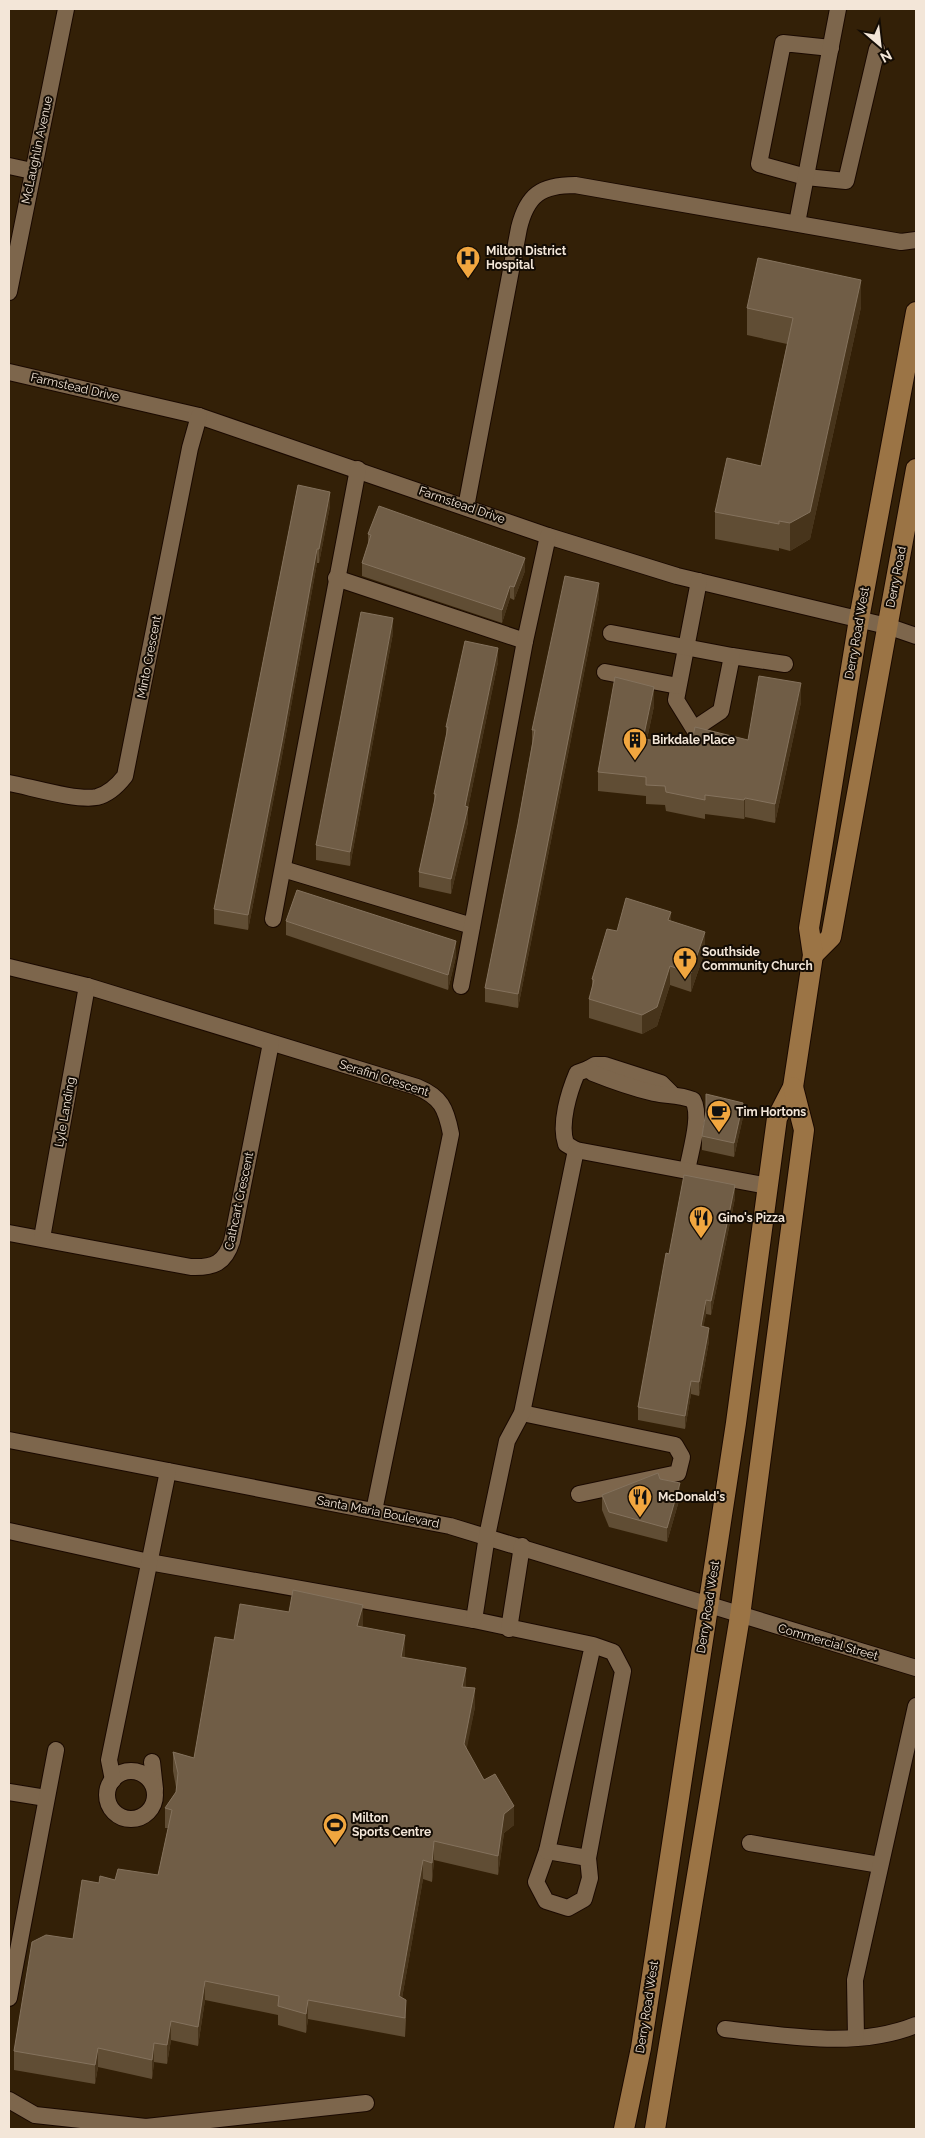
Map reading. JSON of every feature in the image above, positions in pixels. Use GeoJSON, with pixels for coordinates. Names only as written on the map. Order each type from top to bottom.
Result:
{"type":"FeatureCollection","features":[{"type":"Feature","properties":{"kind":"main road","name":"Derry Road West"},"geometry":{"type":"LineString","coordinates":[[655,2129],[740,1616],[804,1130],[794,1087],[812,956],[809,928],[859,619],[916,312]]}},
{"type":"Feature","properties":{"kind":"main road","name":"Derry Road"},"geometry":{"type":"LineString","coordinates":[[887,626],[916,469]]}},
{"type":"Feature","properties":{"kind":"main road"},"geometry":{"type":"LineString","coordinates":[[812,956],[831,937],[887,626]]}},
{"type":"Feature","properties":{"kind":"main road","name":"Derry Road West"},"geometry":{"type":"LineString","coordinates":[[624,2129],[641,2048],[709,1604],[777,1118],[794,1087]]}},
{"type":"Feature","properties":{"kind":"street","name":"McLaughlin Avenue"},"geometry":{"type":"LineString","coordinates":[[9,292],[66,9]]}},
{"type":"Feature","properties":{"kind":"street"},"geometry":{"type":"LineString","coordinates":[[797,222],[838,9]]}},
{"type":"Feature","properties":{"kind":"street"},"geometry":{"type":"LineString","coordinates":[[831,48],[783,43],[759,164],[806,177],[846,181],[877,48]]}},
{"type":"Feature","properties":{"kind":"street"},"geometry":{"type":"LineString","coordinates":[[9,166],[32,171]]}},
{"type":"Feature","properties":{"kind":"street"},"geometry":{"type":"LineString","coordinates":[[466,507],[519,228],[528,203],[536,194],[558,185],[575,185],[797,222],[901,242],[916,240]]}},
{"type":"Feature","properties":{"kind":"street","name":"Farmstead Drive"},"geometry":{"type":"LineString","coordinates":[[9,372],[199,416],[358,469],[548,536],[699,581],[887,626],[916,636]]}},
{"type":"Feature","properties":{"kind":"street","name":"Minto Crescent"},"geometry":{"type":"LineString","coordinates":[[9,783],[85,798],[99,796],[110,790],[125,776],[190,448],[199,416]]}},
{"type":"Feature","properties":{"kind":"street"},"geometry":{"type":"LineString","coordinates":[[273,919],[358,469]]}},
{"type":"Feature","properties":{"kind":"street"},"geometry":{"type":"LineString","coordinates":[[461,986],[525,641],[548,536]]}},
{"type":"Feature","properties":{"kind":"street"},"geometry":{"type":"LineString","coordinates":[[336,578],[525,641]]}},
{"type":"Feature","properties":{"kind":"street"},"geometry":{"type":"LineString","coordinates":[[699,581],[676,700],[694,729],[722,711],[732,656]]}},
{"type":"Feature","properties":{"kind":"street"},"geometry":{"type":"LineString","coordinates":[[611,633],[785,664]]}},
{"type":"Feature","properties":{"kind":"street"},"geometry":{"type":"LineString","coordinates":[[605,672],[678,686]]}},
{"type":"Feature","properties":{"kind":"street"},"geometry":{"type":"LineString","coordinates":[[283,869],[472,926]]}},
{"type":"Feature","properties":{"kind":"street","name":"Serafini Crescent"},"geometry":{"type":"LineString","coordinates":[[9,967],[87,986],[432,1093],[440,1102],[448,1116],[450,1134],[374,1511]]}},
{"type":"Feature","properties":{"kind":"street","name":"Lyle Landing"},"geometry":{"type":"LineString","coordinates":[[42,1238],[87,986]]}},
{"type":"Feature","properties":{"kind":"street","name":"Cathcart Crescent"},"geometry":{"type":"LineString","coordinates":[[9,1232],[191,1266],[205,1268],[216,1264],[228,1254],[272,1043]]}},
{"type":"Feature","properties":{"kind":"street"},"geometry":{"type":"LineString","coordinates":[[687,1171],[697,1107],[693,1100],[671,1094],[657,1094],[642,1090],[593,1074],[588,1069],[577,1074],[566,1112],[563,1138],[566,1144],[576,1150],[687,1171],[768,1186]]}},
{"type":"Feature","properties":{"kind":"street"},"geometry":{"type":"LineString","coordinates":[[474,1620],[487,1536],[507,1441],[522,1413],[576,1150]]}},
{"type":"Feature","properties":{"kind":"street"},"geometry":{"type":"LineString","coordinates":[[522,1413],[675,1444],[682,1458],[678,1473],[579,1494]]}},
{"type":"Feature","properties":{"kind":"street","name":"Santa Maria Boulevard"},"geometry":{"type":"LineString","coordinates":[[9,1440],[374,1511],[487,1536],[709,1604],[740,1616]]}},
{"type":"Feature","properties":{"kind":"street"},"geometry":{"type":"LineString","coordinates":[[112,1780],[109,1760],[168,1471]]}},
{"type":"Feature","properties":{"kind":"street"},"geometry":{"type":"LineString","coordinates":[[9,1531],[149,1562],[474,1620],[509,1629],[593,1645],[613,1652],[623,1671],[588,1858],[590,1878],[584,1899],[568,1908],[546,1901],[536,1882],[547,1851],[593,1645]]}},
{"type":"Feature","properties":{"kind":"street"},"geometry":{"type":"LineString","coordinates":[[509,1629],[522,1546]]}},
{"type":"Feature","properties":{"kind":"street","name":"Commercial Street"},"geometry":{"type":"LineString","coordinates":[[740,1616],[916,1668]]}},
{"type":"Feature","properties":{"kind":"street"},"geometry":{"type":"LineString","coordinates":[[856,2036],[855,1980],[916,1706]]}},
{"type":"Feature","properties":{"kind":"street"},"geometry":{"type":"LineString","coordinates":[[10,1990],[56,1750]]}},
{"type":"Feature","properties":{"kind":"street"},"geometry":{"type":"LineString","coordinates":[[152,1762],[155,1790],[155,1798],[149,1812],[142,1817],[126,1819],[112,1810],[108,1803],[108,1787],[118,1775],[133,1771],[147,1777],[155,1790]]}},
{"type":"Feature","properties":{"kind":"street"},"geometry":{"type":"LineString","coordinates":[[9,1792],[46,1798]]}},
{"type":"Feature","properties":{"kind":"street"},"geometry":{"type":"LineString","coordinates":[[750,1843],[880,1865]]}},
{"type":"Feature","properties":{"kind":"street"},"geometry":{"type":"LineString","coordinates":[[547,1851],[588,1858]]}},
{"type":"Feature","properties":{"kind":"street"},"geometry":{"type":"LineString","coordinates":[[725,2029],[817,2040],[883,2034],[916,2025]]}},
{"type":"Feature","properties":{"kind":"street"},"geometry":{"type":"LineString","coordinates":[[9,2100],[36,2114],[146,2128],[366,2103]]}},
{"type":"Feature","properties":{"kind":"building"},"geometry":{"type":"Polygon","coordinates":[[[758,258],[861,280],[810,512],[790,523],[779,521],[779,524],[715,512],[727,458],[761,466],[793,318],[747,308],[758,258]]]}},
{"type":"Feature","properties":{"kind":"building"},"geometry":{"type":"Polygon","coordinates":[[[298,485],[330,492],[319,549],[317,549],[248,915],[214,909],[298,485]]]}},
{"type":"Feature","properties":{"kind":"building"},"geometry":{"type":"Polygon","coordinates":[[[379,506],[525,558],[514,587],[510,586],[502,610],[362,563],[371,535],[368,534],[379,506]]]}},
{"type":"Feature","properties":{"kind":"building"},"geometry":{"type":"Polygon","coordinates":[[[565,576],[599,583],[518,994],[485,988],[518,824],[535,730],[532,730],[565,576]]]}},
{"type":"Feature","properties":{"kind":"building"},"geometry":{"type":"Polygon","coordinates":[[[361,612],[393,618],[350,852],[316,845],[361,612]]]}},
{"type":"Feature","properties":{"kind":"building"},"geometry":{"type":"Polygon","coordinates":[[[465,641],[498,648],[465,806],[468,807],[451,879],[419,872],[436,794],[434,794],[448,727],[446,727],[465,641]]]}},
{"type":"Feature","properties":{"kind":"building","name":"Birkdale Place"},"geometry":{"type":"Polygon","coordinates":[[[759,676],[801,683],[775,804],[745,798],[744,800],[705,795],[705,800],[666,792],[665,786],[646,785],[646,777],[598,772],[615,677],[654,687],[643,739],[691,746],[695,727],[748,740],[759,676]]]}},
{"type":"Feature","properties":{"kind":"building"},"geometry":{"type":"Polygon","coordinates":[[[297,890],[456,941],[448,975],[286,921],[297,890]]]}},
{"type":"Feature","properties":{"kind":"building"},"geometry":{"type":"Polygon","coordinates":[[[626,898],[671,912],[668,920],[705,932],[691,973],[670,966],[657,1007],[642,1015],[589,999],[594,980],[592,979],[607,929],[617,931],[626,898]]]}},
{"type":"Feature","properties":{"kind":"building"},"geometry":{"type":"Polygon","coordinates":[[[706,1094],[743,1103],[734,1143],[702,1136],[706,1111],[706,1094]]]}},
{"type":"Feature","properties":{"kind":"building"},"geometry":{"type":"Polygon","coordinates":[[[684,1175],[735,1185],[711,1301],[706,1300],[701,1326],[709,1328],[699,1382],[691,1381],[685,1416],[638,1407],[666,1253],[669,1254],[684,1175]]]}},
{"type":"Feature","properties":{"kind":"building"},"geometry":{"type":"Polygon","coordinates":[[[658,1473],[660,1479],[680,1483],[667,1528],[609,1512],[602,1495],[658,1473]]]}},
{"type":"Feature","properties":{"kind":"building","name":"Milton Sports Centre"},"geometry":{"type":"Polygon","coordinates":[[[293,1590],[363,1605],[357,1626],[405,1635],[401,1657],[466,1668],[462,1687],[475,1688],[464,1744],[484,1780],[495,1774],[514,1806],[504,1814],[498,1856],[434,1841],[432,1863],[423,1860],[399,1996],[406,2000],[405,2018],[308,2000],[306,2014],[278,2006],[279,1996],[205,1981],[198,2027],[171,2021],[167,2045],[154,2043],[152,2060],[98,2048],[95,2065],[14,2051],[32,1942],[46,1935],[73,1939],[82,1880],[99,1883],[100,1876],[115,1880],[118,1869],[158,1875],[172,1810],[165,1808],[176,1792],[178,1773],[173,1752],[194,1758],[215,1637],[234,1640],[240,1604],[289,1612],[293,1590]]]}},
{"type":"Feature","properties":{"kind":"place","name":"Milton District Hospital"},"geometry":{"type":"Point","coordinates":[468,279]}},
{"type":"Feature","properties":{"kind":"place","name":"Birkdale Place"},"geometry":{"type":"Point","coordinates":[635,761]}},
{"type":"Feature","properties":{"kind":"place","name":"Southside Community Church"},"geometry":{"type":"Point","coordinates":[685,980]}},
{"type":"Feature","properties":{"kind":"place","name":"Tim Hortons"},"geometry":{"type":"Point","coordinates":[719,1133]}},
{"type":"Feature","properties":{"kind":"place","name":"Gino's Pizza"},"geometry":{"type":"Point","coordinates":[701,1239]}},
{"type":"Feature","properties":{"kind":"place","name":"McDonald's"},"geometry":{"type":"Point","coordinates":[640,1518]}},
{"type":"Feature","properties":{"kind":"place","name":"Milton Sports Centre"},"geometry":{"type":"Point","coordinates":[335,1846]}}]}
